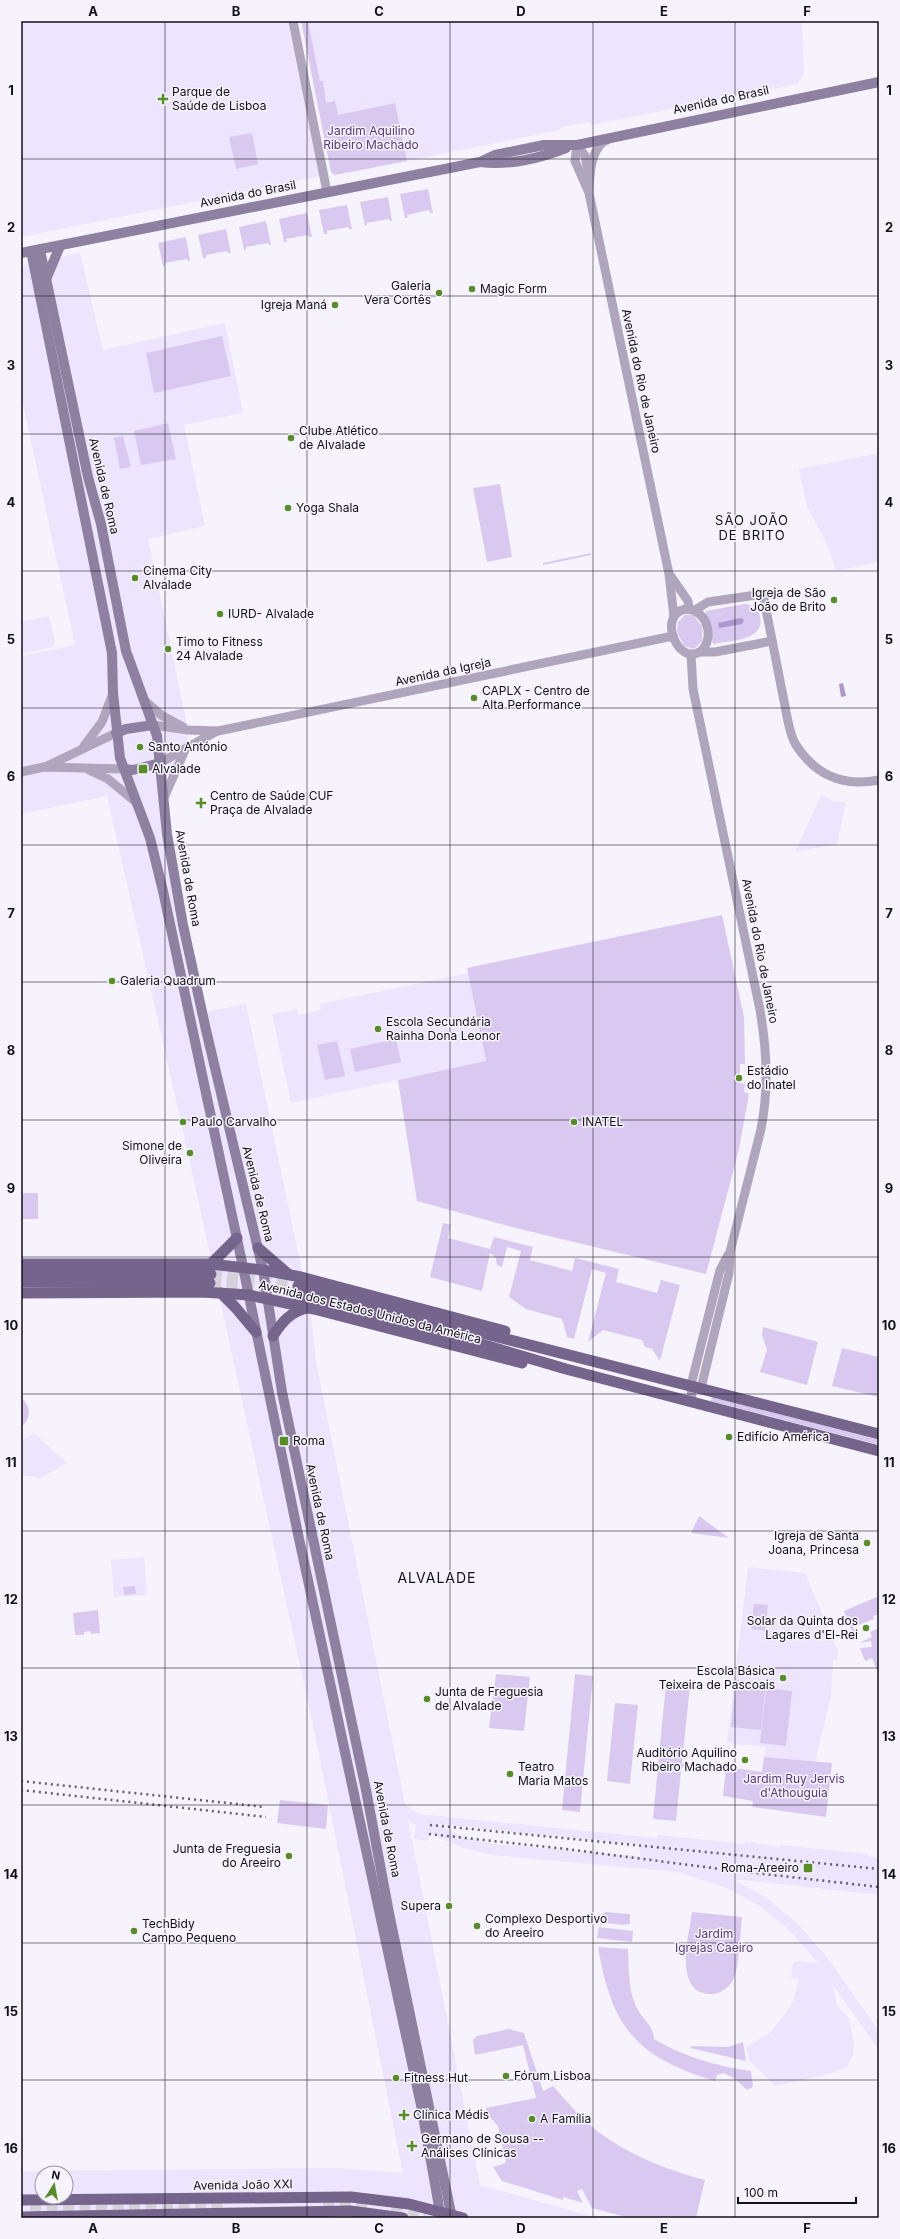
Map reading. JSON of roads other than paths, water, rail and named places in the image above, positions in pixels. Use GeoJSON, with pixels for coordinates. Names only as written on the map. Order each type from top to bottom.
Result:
{"type":"FeatureCollection","features":[{"type":"Feature","properties":{"kind":"main road","name":"Avenida do Brasil"},"geometry":{"type":"LineString","coordinates":[[31,252],[480,162],[495,155],[544,145],[573,146],[611,139],[684,121],[879,82]]}},
{"type":"Feature","properties":{"kind":"main road"},"geometry":{"type":"LineString","coordinates":[[47,278],[60,246]]}},
{"type":"Feature","properties":{"kind":"main road","name":"Avenida de Roma"},"geometry":{"type":"LineString","coordinates":[[31,252],[47,278],[63,360],[107,555],[126,651],[157,736],[176,889],[202,1015],[263,1270],[282,1392],[332,1635],[367,1795],[446,2215]]}},
{"type":"Feature","properties":{"kind":"main road","name":"Avenida de Roma"},"geometry":{"type":"LineString","coordinates":[[31,252],[112,653],[116,732],[124,769],[150,838],[237,1238],[319,1635],[425,2104]]}},
{"type":"Feature","properties":{"kind":"main road"},"geometry":{"type":"LineString","coordinates":[[93,558],[107,555]]}},
{"type":"Feature","properties":{"kind":"main road"},"geometry":{"type":"LineString","coordinates":[[116,732],[153,725]]}},
{"type":"Feature","properties":{"kind":"main road"},"geometry":{"type":"LineString","coordinates":[[124,769],[133,770],[160,763]]}},
{"type":"Feature","properties":{"kind":"main road"},"geometry":{"type":"LineString","coordinates":[[190,1018],[202,1015]]}},
{"type":"Feature","properties":{"kind":"main road"},"geometry":{"type":"LineString","coordinates":[[211,1274],[237,1238]]}},
{"type":"Feature","properties":{"kind":"main road"},"geometry":{"type":"LineString","coordinates":[[258,1248],[289,1274]]}},
{"type":"Feature","properties":{"kind":"main road","name":"Avenida dos Estados Unidos da América"},"geometry":{"type":"LineString","coordinates":[[21,1264],[211,1274]]}},
{"type":"Feature","properties":{"kind":"main road","name":"Avenida dos Estados Unidos da América"},"geometry":{"type":"LineString","coordinates":[[21,1282],[211,1274],[243,1267],[289,1274],[536,1339],[551,1350]]}},
{"type":"Feature","properties":{"kind":"main road","name":"Avenida dos Estados Unidos da América"},"geometry":{"type":"LineString","coordinates":[[21,1273],[211,1274]]}},
{"type":"Feature","properties":{"kind":"main road","name":"Avenida dos Estados Unidos da América"},"geometry":{"type":"LineString","coordinates":[[879,1434],[551,1350],[298,1290],[566,1369],[879,1451]]}},
{"type":"Feature","properties":{"kind":"main road","name":"Avenida dos Estados Unidos da América"},"geometry":{"type":"LineString","coordinates":[[21,1293],[220,1293],[249,1295],[308,1308],[551,1370],[566,1369]]}},
{"type":"Feature","properties":{"kind":"main road"},"geometry":{"type":"LineString","coordinates":[[220,1293],[235,1307],[256,1332]]}},
{"type":"Feature","properties":{"kind":"main road"},"geometry":{"type":"LineString","coordinates":[[273,1336],[287,1317],[308,1308]]}},
{"type":"Feature","properties":{"kind":"main road"},"geometry":{"type":"LineString","coordinates":[[692,1401],[696,1387]]}},
{"type":"Feature","properties":{"kind":"main road"},"geometry":{"type":"LineString","coordinates":[[319,1635],[332,1635]]}},
{"type":"Feature","properties":{"kind":"main road"},"geometry":{"type":"LineString","coordinates":[[356,1796],[367,1795]]}},
{"type":"Feature","properties":{"kind":"main road"},"geometry":{"type":"LineString","coordinates":[[350,2211],[351,2197]]}},
{"type":"Feature","properties":{"kind":"main road","name":"Avenida João XXI"},"geometry":{"type":"LineString","coordinates":[[21,2200],[351,2197],[402,2202],[446,2215],[463,2218]]}},
{"type":"Feature","properties":{"kind":"main road"},"geometry":{"type":"LineString","coordinates":[[106,2215],[113,2207],[114,2200]]}},
{"type":"Feature","properties":{"kind":"main road"},"geometry":{"type":"LineString","coordinates":[[21,2218],[350,2211],[403,2218]]}},
{"type":"Feature","properties":{"kind":"street"},"geometry":{"type":"LineString","coordinates":[[293,21],[327,192]]}},
{"type":"Feature","properties":{"kind":"street","name":"Avenida do Rio de Janeiro"},"geometry":{"type":"LineString","coordinates":[[589,193],[590,180],[597,149],[603,142],[611,139]]}},
{"type":"Feature","properties":{"kind":"street","name":"Avenida do Rio de Janeiro"},"geometry":{"type":"LineString","coordinates":[[573,146],[585,156],[590,180]]}},
{"type":"Feature","properties":{"kind":"street","name":"Avenida do Rio de Janeiro"},"geometry":{"type":"LineString","coordinates":[[573,146],[575,161],[589,193],[669,574],[674,617]]}},
{"type":"Feature","properties":{"kind":"street","name":"Avenida do Rio de Janeiro"},"geometry":{"type":"LineString","coordinates":[[669,574],[692,610]]}},
{"type":"Feature","properties":{"kind":"street"},"geometry":{"type":"LineString","coordinates":[[772,641],[715,652],[691,654],[679,648],[673,636],[672,625],[674,617],[679,611],[692,610],[708,602],[763,594],[795,744],[812,766],[835,779],[862,783],[879,780]]}},
{"type":"Feature","properties":{"kind":"street"},"geometry":{"type":"LineString","coordinates":[[692,610],[704,619],[708,630],[707,643],[701,652]]}},
{"type":"Feature","properties":{"kind":"street","name":"Avenida da Igreja"},"geometry":{"type":"LineString","coordinates":[[153,725],[188,730],[218,731],[673,636]]}},
{"type":"Feature","properties":{"kind":"street","name":"Avenida do Rio de Janeiro"},"geometry":{"type":"LineString","coordinates":[[691,654],[693,689],[741,916],[762,1022],[766,1056],[764,1111],[696,1387]]}},
{"type":"Feature","properties":{"kind":"street"},"geometry":{"type":"LineString","coordinates":[[79,751],[96,731],[113,693]]}},
{"type":"Feature","properties":{"kind":"street"},"geometry":{"type":"LineString","coordinates":[[145,700],[161,715],[188,730]]}},
{"type":"Feature","properties":{"kind":"street","name":"Avenida da Igreja"},"geometry":{"type":"LineString","coordinates":[[160,763],[218,731]]}},
{"type":"Feature","properties":{"kind":"street"},"geometry":{"type":"LineString","coordinates":[[44,767],[116,732]]}},
{"type":"Feature","properties":{"kind":"street"},"geometry":{"type":"LineString","coordinates":[[164,800],[185,750]]}},
{"type":"Feature","properties":{"kind":"street"},"geometry":{"type":"LineString","coordinates":[[21,772],[44,767],[124,769]]}},
{"type":"Feature","properties":{"kind":"street"},"geometry":{"type":"LineString","coordinates":[[82,767],[108,779],[138,803]]}},
{"type":"Feature","properties":{"kind":"tunnel"},"geometry":{"type":"LineString","coordinates":[[211,1274],[298,1286]]}},
{"type":"Feature","properties":{"kind":"tunnel"},"geometry":{"type":"LineString","coordinates":[[210,1283],[238,1284],[298,1295]]}},
{"type":"Feature","properties":{"kind":"tunnel"},"geometry":{"type":"LineString","coordinates":[[30,2207],[225,2203]]}},
{"type":"Feature","properties":{"kind":"tunnel"},"geometry":{"type":"LineString","coordinates":[[323,2203],[367,2203]]}},
{"type":"Feature","properties":{"kind":"tunnel"},"geometry":{"type":"LineString","coordinates":[[391,2211],[425,2218]]}},
{"type":"Feature","properties":{"kind":"railway"},"geometry":{"type":"LineString","coordinates":[[21,1781],[265,1807]]}},
{"type":"Feature","properties":{"kind":"railway"},"geometry":{"type":"LineString","coordinates":[[21,1790],[266,1817]]}},
{"type":"Feature","properties":{"kind":"railway"},"geometry":{"type":"LineString","coordinates":[[430,1825],[879,1869]]}},
{"type":"Feature","properties":{"kind":"railway"},"geometry":{"type":"LineString","coordinates":[[429,1834],[879,1887]]}},
{"type":"Feature","properties":{"kind":"place","name":"Parque de Saúde de Lisboa"},"geometry":{"type":"Point","coordinates":[163,99]}},
{"type":"Feature","properties":{"kind":"place","name":"Magic Form"},"geometry":{"type":"Point","coordinates":[472,289]}},
{"type":"Feature","properties":{"kind":"place","name":"Galeria Vera Cortês"},"geometry":{"type":"Point","coordinates":[439,293]}},
{"type":"Feature","properties":{"kind":"place","name":"Igreja Maná"},"geometry":{"type":"Point","coordinates":[335,305]}},
{"type":"Feature","properties":{"kind":"place","name":"Clube Atlético de Alvalade"},"geometry":{"type":"Point","coordinates":[291,438]}},
{"type":"Feature","properties":{"kind":"place","name":"Yoga Shala"},"geometry":{"type":"Point","coordinates":[288,508]}},
{"type":"Feature","properties":{"kind":"place","name":"Cinema City Alvalade"},"geometry":{"type":"Point","coordinates":[135,578]}},
{"type":"Feature","properties":{"kind":"place","name":"Igreja de São João de Brito"},"geometry":{"type":"Point","coordinates":[834,600]}},
{"type":"Feature","properties":{"kind":"place","name":"IURD- Alvalade"},"geometry":{"type":"Point","coordinates":[220,614]}},
{"type":"Feature","properties":{"kind":"place","name":"Timo to Fitness 24 Alvalade"},"geometry":{"type":"Point","coordinates":[168,649]}},
{"type":"Feature","properties":{"kind":"place","name":"CAPLX - Centro de Alta Performance"},"geometry":{"type":"Point","coordinates":[474,698]}},
{"type":"Feature","properties":{"kind":"place","name":"Santo António"},"geometry":{"type":"Point","coordinates":[140,747]}},
{"type":"Feature","properties":{"kind":"place","name":"Alvalade"},"geometry":{"type":"Point","coordinates":[143,769]}},
{"type":"Feature","properties":{"kind":"place","name":"Centro de Saúde CUF Praça de Alvalade"},"geometry":{"type":"Point","coordinates":[201,803]}},
{"type":"Feature","properties":{"kind":"place","name":"Galeria Quadrum"},"geometry":{"type":"Point","coordinates":[112,981]}},
{"type":"Feature","properties":{"kind":"place","name":"Escola Secundária Rainha Dona Leonor"},"geometry":{"type":"Point","coordinates":[378,1029]}},
{"type":"Feature","properties":{"kind":"place","name":"Estádio do Inatel"},"geometry":{"type":"Point","coordinates":[739,1078]}},
{"type":"Feature","properties":{"kind":"place","name":"Paulo Carvalho"},"geometry":{"type":"Point","coordinates":[183,1122]}},
{"type":"Feature","properties":{"kind":"place","name":"INATEL"},"geometry":{"type":"Point","coordinates":[574,1122]}},
{"type":"Feature","properties":{"kind":"place","name":"Simone de Oliveira"},"geometry":{"type":"Point","coordinates":[190,1153]}},
{"type":"Feature","properties":{"kind":"place","name":"Edifício América"},"geometry":{"type":"Point","coordinates":[729,1437]}},
{"type":"Feature","properties":{"kind":"place","name":"Roma"},"geometry":{"type":"Point","coordinates":[284,1441]}},
{"type":"Feature","properties":{"kind":"place","name":"Igreja de Santa Joana, Princesa"},"geometry":{"type":"Point","coordinates":[867,1543]}},
{"type":"Feature","properties":{"kind":"place","name":"Solar da Quinta dos Lagares d'El-Rei"},"geometry":{"type":"Point","coordinates":[866,1628]}},
{"type":"Feature","properties":{"kind":"place","name":"Escola Básica Teixeira de Pascoais"},"geometry":{"type":"Point","coordinates":[783,1678]}},
{"type":"Feature","properties":{"kind":"place","name":"Junta de Freguesia de Alvalade"},"geometry":{"type":"Point","coordinates":[427,1699]}},
{"type":"Feature","properties":{"kind":"place","name":"Auditório Aquilino Ribeiro Machado"},"geometry":{"type":"Point","coordinates":[745,1760]}},
{"type":"Feature","properties":{"kind":"place","name":"Teatro Maria Matos"},"geometry":{"type":"Point","coordinates":[510,1774]}},
{"type":"Feature","properties":{"kind":"place","name":"Junta de Freguesia do Areeiro"},"geometry":{"type":"Point","coordinates":[289,1856]}},
{"type":"Feature","properties":{"kind":"place","name":"Roma-Areeiro"},"geometry":{"type":"Point","coordinates":[808,1868]}},
{"type":"Feature","properties":{"kind":"place","name":"Supera"},"geometry":{"type":"Point","coordinates":[449,1906]}},
{"type":"Feature","properties":{"kind":"place","name":"Complexo Desportivo do Areeiro"},"geometry":{"type":"Point","coordinates":[477,1926]}},
{"type":"Feature","properties":{"kind":"place","name":"TechBidy Campo Pequeno"},"geometry":{"type":"Point","coordinates":[134,1931]}},
{"type":"Feature","properties":{"kind":"place","name":"Fórum Lisboa"},"geometry":{"type":"Point","coordinates":[506,2076]}},
{"type":"Feature","properties":{"kind":"place","name":"Fitness Hut"},"geometry":{"type":"Point","coordinates":[396,2078]}},
{"type":"Feature","properties":{"kind":"place","name":"Clínica Médis"},"geometry":{"type":"Point","coordinates":[404,2115]}},
{"type":"Feature","properties":{"kind":"place","name":"A Família"},"geometry":{"type":"Point","coordinates":[532,2119]}},
{"type":"Feature","properties":{"kind":"place","name":"Germano de Sousa -- Análises Clínicas"},"geometry":{"type":"Point","coordinates":[412,2146]}},
{"type":"Feature","properties":{"kind":"district","name":"SÃO JOÃO DE BRITO"},"geometry":{"type":"Point","coordinates":[752,528]}},
{"type":"Feature","properties":{"kind":"district","name":"ALVALADE"},"geometry":{"type":"Point","coordinates":[437,1578]}},
{"type":"Feature","properties":{"kind":"park label","name":"Jardim Aquilino Ribeiro Machado"},"geometry":{"type":"Point","coordinates":[371,138]}},
{"type":"Feature","properties":{"kind":"park label","name":"Jardim Ruy Jervis d'Athouguia"},"geometry":{"type":"Point","coordinates":[794,1786]}},
{"type":"Feature","properties":{"kind":"park label","name":"Jardim Igrejas Caeiro"},"geometry":{"type":"Point","coordinates":[714,1941]}}]}
